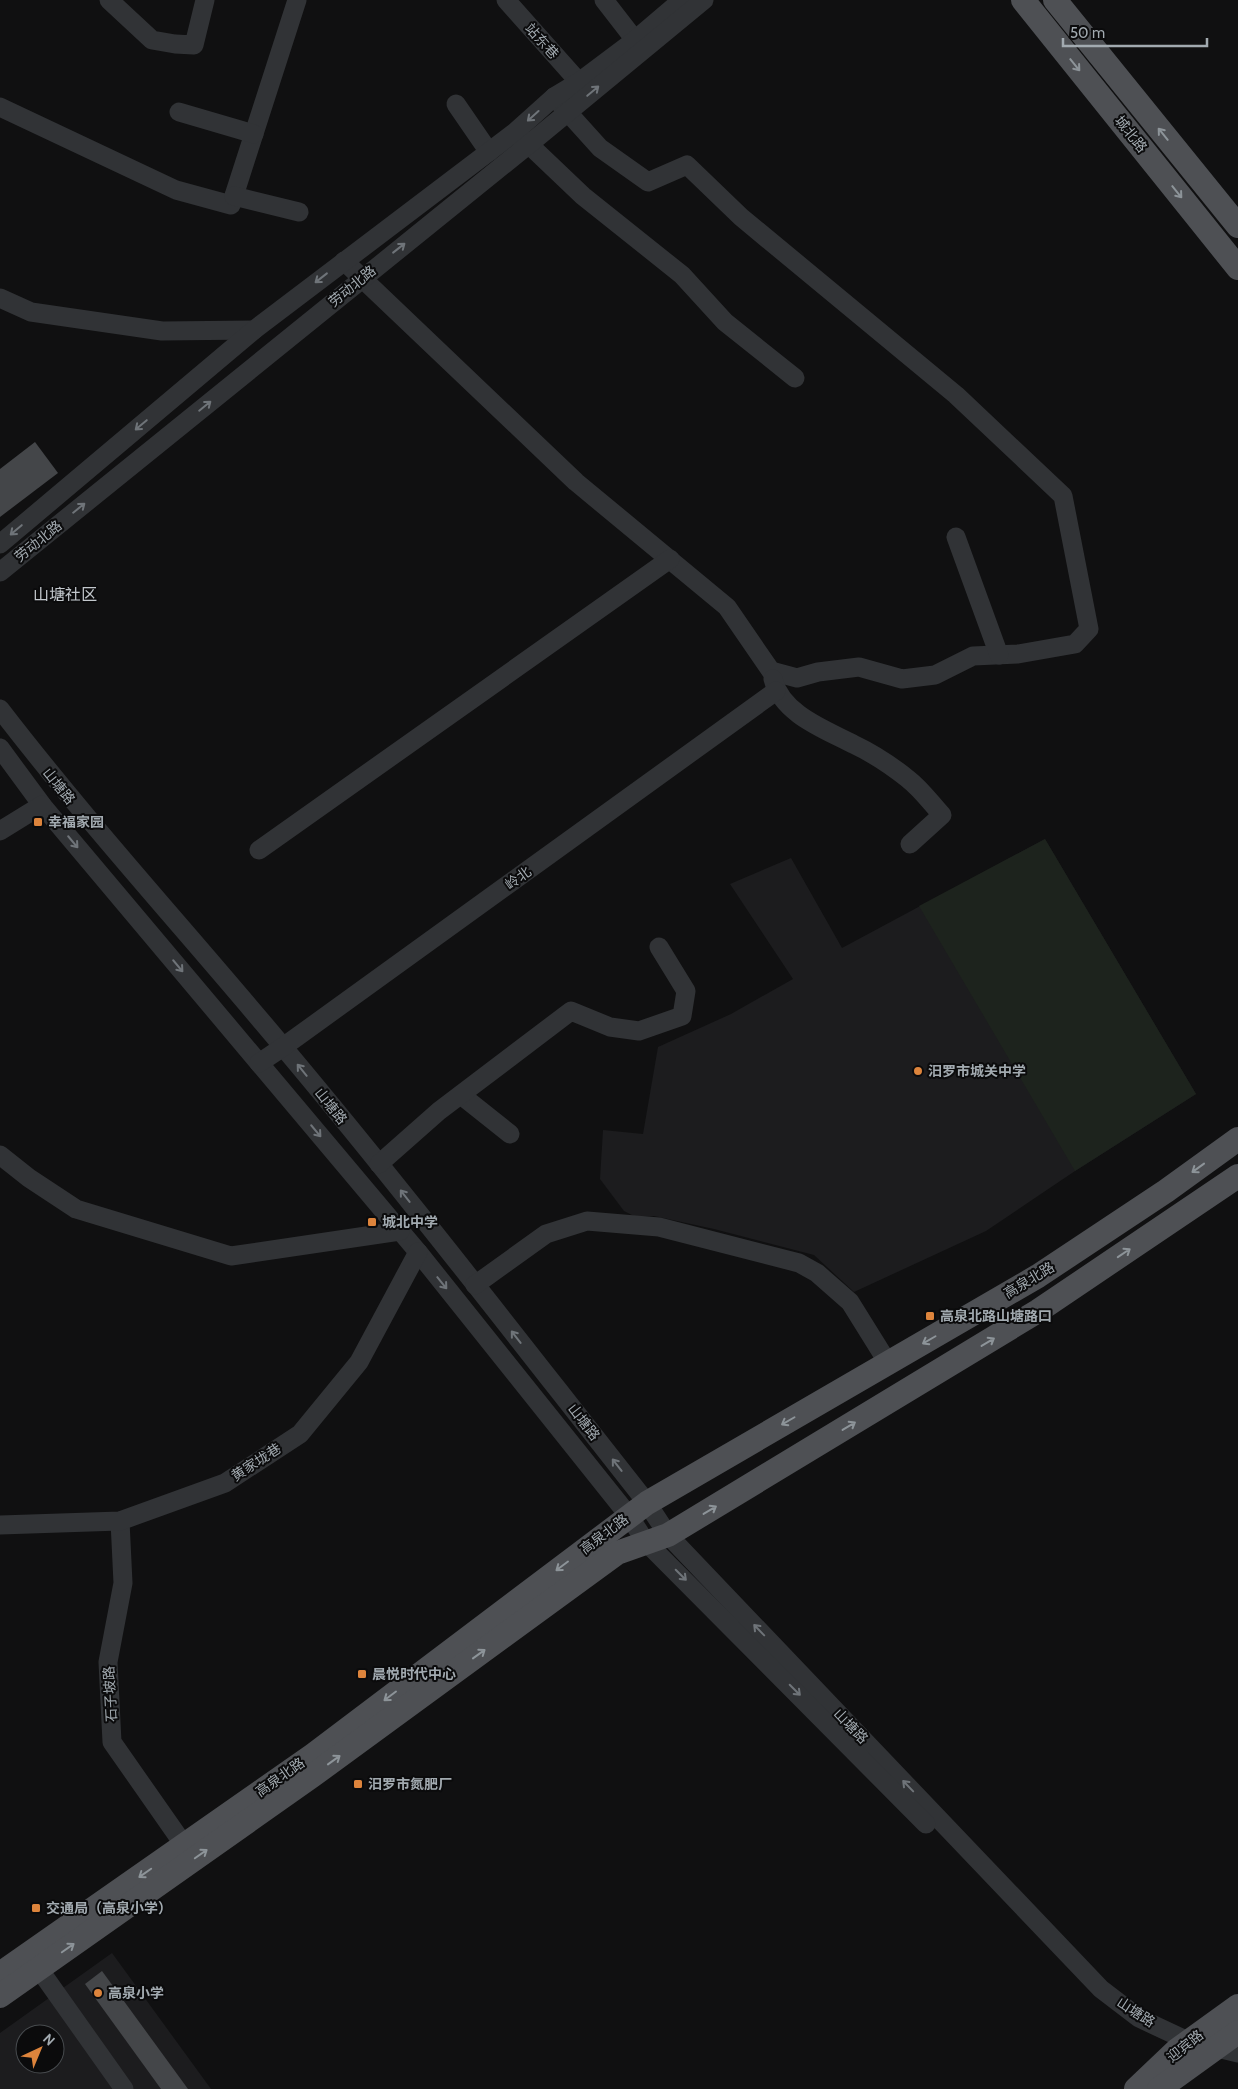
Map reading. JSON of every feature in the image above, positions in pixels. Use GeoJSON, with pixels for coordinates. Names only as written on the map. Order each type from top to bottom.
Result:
{"type":"FeatureCollection","features":[{"type":"Feature","properties":{"kind":"main road","name":"城北路"},"geometry":{"type":"LineString","coordinates":[[1023,0],[1238,268]]}},
{"type":"Feature","properties":{"kind":"main road","name":"城北路"},"geometry":{"type":"LineString","coordinates":[[1055,0],[1238,226]]}},
{"type":"Feature","properties":{"kind":"main road","name":"高泉北路"},"geometry":{"type":"LineString","coordinates":[[0,1974],[313,1755],[638,1510],[1038,1276],[1166,1191],[1238,1139]]}},
{"type":"Feature","properties":{"kind":"main road","name":"高泉北路"},"geometry":{"type":"LineString","coordinates":[[0,1996],[312,1776],[617,1553],[645,1541],[668,1535],[1038,1311],[1238,1176]]}},
{"type":"Feature","properties":{"kind":"main road","name":"迎宾路"},"geometry":{"type":"LineString","coordinates":[[1159,2089],[1238,2006]]}},
{"type":"Feature","properties":{"kind":"main road","name":"迎宾路"},"geometry":{"type":"LineString","coordinates":[[1136,2089],[1196,2049],[1238,2032]]}},
{"type":"Feature","properties":{"kind":"street"},"geometry":{"type":"LineString","coordinates":[[109,0],[152,40],[194,45],[205,0]]}},
{"type":"Feature","properties":{"kind":"street"},"geometry":{"type":"LineString","coordinates":[[0,107],[176,190],[231,205],[297,0]]}},
{"type":"Feature","properties":{"kind":"street","name":"站东巷"},"geometry":{"type":"LineString","coordinates":[[506,0],[579,82]]}},
{"type":"Feature","properties":{"kind":"street"},"geometry":{"type":"LineString","coordinates":[[604,0],[634,40]]}},
{"type":"Feature","properties":{"kind":"street","name":"劳动北路"},"geometry":{"type":"LineString","coordinates":[[0,544],[254,330],[515,132],[554,97],[579,82],[682,0]]}},
{"type":"Feature","properties":{"kind":"street","name":"劳动北路"},"geometry":{"type":"LineString","coordinates":[[0,572],[362,277],[528,145],[704,0]]}},
{"type":"Feature","properties":{"kind":"street"},"geometry":{"type":"LineString","coordinates":[[554,97],[600,148],[648,182],[688,166],[741,217],[956,395],[1063,496],[1089,628],[1075,644],[1018,654],[972,656],[935,675],[902,679],[859,668],[818,672],[797,678],[771,671]]}},
{"type":"Feature","properties":{"kind":"street"},"geometry":{"type":"LineString","coordinates":[[456,104],[489,152]]}},
{"type":"Feature","properties":{"kind":"street"},"geometry":{"type":"LineString","coordinates":[[179,112],[254,134]]}},
{"type":"Feature","properties":{"kind":"street"},"geometry":{"type":"LineString","coordinates":[[515,132],[583,196],[682,275],[725,322],[794,378]]}},
{"type":"Feature","properties":{"kind":"street"},"geometry":{"type":"LineString","coordinates":[[234,196],[299,212]]}},
{"type":"Feature","properties":{"kind":"street"},"geometry":{"type":"LineString","coordinates":[[344,261],[576,482],[727,607],[771,671],[776,691],[784,701],[829,734],[854,744],[909,780],[942,815],[910,844]]}},
{"type":"Feature","properties":{"kind":"street"},"geometry":{"type":"LineString","coordinates":[[0,298],[31,312],[162,331],[254,330]]}},
{"type":"Feature","properties":{"kind":"street"},"geometry":{"type":"LineString","coordinates":[[956,537],[999,655]]}},
{"type":"Feature","properties":{"kind":"street"},"geometry":{"type":"LineString","coordinates":[[258,850],[670,559]]}},
{"type":"Feature","properties":{"kind":"street","name":"岭北"},"geometry":{"type":"LineString","coordinates":[[259,1063],[284,1047],[776,691]]}},
{"type":"Feature","properties":{"kind":"street","name":"山塘路"},"geometry":{"type":"LineString","coordinates":[[0,709],[61,788],[284,1047],[475,1285],[638,1510],[645,1541],[1096,1995],[1135,2026],[1196,2049],[1238,2062]]}},
{"type":"Feature","properties":{"kind":"street","name":"山塘路"},"geometry":{"type":"LineString","coordinates":[[0,748],[42,805],[638,1510],[668,1535],[1101,1989],[1139,2018],[1196,2049],[1238,2053]]}},
{"type":"Feature","properties":{"kind":"street"},"geometry":{"type":"LineString","coordinates":[[0,831],[42,805]]}},
{"type":"Feature","properties":{"kind":"street"},"geometry":{"type":"LineString","coordinates":[[379,1164],[461,1095],[571,1011],[610,1027],[639,1031],[682,1016],[686,991],[659,947]]}},
{"type":"Feature","properties":{"kind":"street"},"geometry":{"type":"LineString","coordinates":[[461,1095],[510,1134]]}},
{"type":"Feature","properties":{"kind":"street"},"geometry":{"type":"LineString","coordinates":[[0,1155],[29,1178],[76,1209],[231,1256],[400,1230]]}},
{"type":"Feature","properties":{"kind":"street"},"geometry":{"type":"LineString","coordinates":[[475,1285],[546,1234],[588,1221],[659,1227],[799,1263],[817,1273],[850,1302],[888,1363]]}},
{"type":"Feature","properties":{"kind":"street","name":"黄家垅巷"},"geometry":{"type":"LineString","coordinates":[[0,1525],[120,1521],[225,1483],[300,1434],[359,1362],[418,1252]]}},
{"type":"Feature","properties":{"kind":"street","name":"石子坡路"},"geometry":{"type":"LineString","coordinates":[[120,1521],[123,1583],[108,1662],[112,1742],[184,1845]]}},
{"type":"Feature","properties":{"kind":"street"},"geometry":{"type":"LineString","coordinates":[[39,1969],[124,2089]]}},
{"type":"Feature","properties":{"kind":"shaded area","name":"汨罗市城关中学"},"geometry":{"type":"Polygon","coordinates":[[[1045,839],[1196,1094],[1075,1171],[986,1231],[854,1292],[814,1255],[714,1229],[654,1216],[636,1217],[624,1211],[600,1179],[603,1130],[643,1134],[658,1047],[731,1014],[793,979],[730,884],[791,858],[842,948],[1045,839]]]}},
{"type":"Feature","properties":{"kind":"shaded area"},"geometry":{"type":"Polygon","coordinates":[[[1045,839],[1196,1094],[1075,1171],[919,906],[1045,839]]]}},
{"type":"Feature","properties":{"kind":"shaded area","name":"高泉小学"},"geometry":{"type":"Polygon","coordinates":[[[112,1953],[211,2089],[0,2089],[0,2033],[112,1953]]]}},
{"type":"Feature","properties":{"kind":"building"},"geometry":{"type":"Polygon","coordinates":[[[35,442],[58,473],[0,517],[0,469],[35,442]]]}},
{"type":"Feature","properties":{"kind":"building"},"geometry":{"type":"Polygon","coordinates":[[[102,1971],[188,2089],[161,2089],[85,1984],[102,1971]]]}},
{"type":"Feature","properties":{"kind":"place","name":"幸福家园"},"geometry":{"type":"Point","coordinates":[38,822]}},
{"type":"Feature","properties":{"kind":"place","name":"汨罗市城关中学"},"geometry":{"type":"Point","coordinates":[918,1071]}},
{"type":"Feature","properties":{"kind":"place","name":"城北中学"},"geometry":{"type":"Point","coordinates":[372,1222]}},
{"type":"Feature","properties":{"kind":"place","name":"高泉北路山塘路口"},"geometry":{"type":"Point","coordinates":[930,1316]}},
{"type":"Feature","properties":{"kind":"place","name":"晨悦时代中心"},"geometry":{"type":"Point","coordinates":[362,1674]}},
{"type":"Feature","properties":{"kind":"place","name":"汨罗市氮肥厂"},"geometry":{"type":"Point","coordinates":[358,1784]}},
{"type":"Feature","properties":{"kind":"place","name":"交通局（高泉小学）"},"geometry":{"type":"Point","coordinates":[36,1908]}},
{"type":"Feature","properties":{"kind":"place","name":"高泉小学"},"geometry":{"type":"Point","coordinates":[98,1993]}},
{"type":"Feature","properties":{"kind":"district","name":"山塘社区"},"geometry":{"type":"Point","coordinates":[65,594]}}]}
